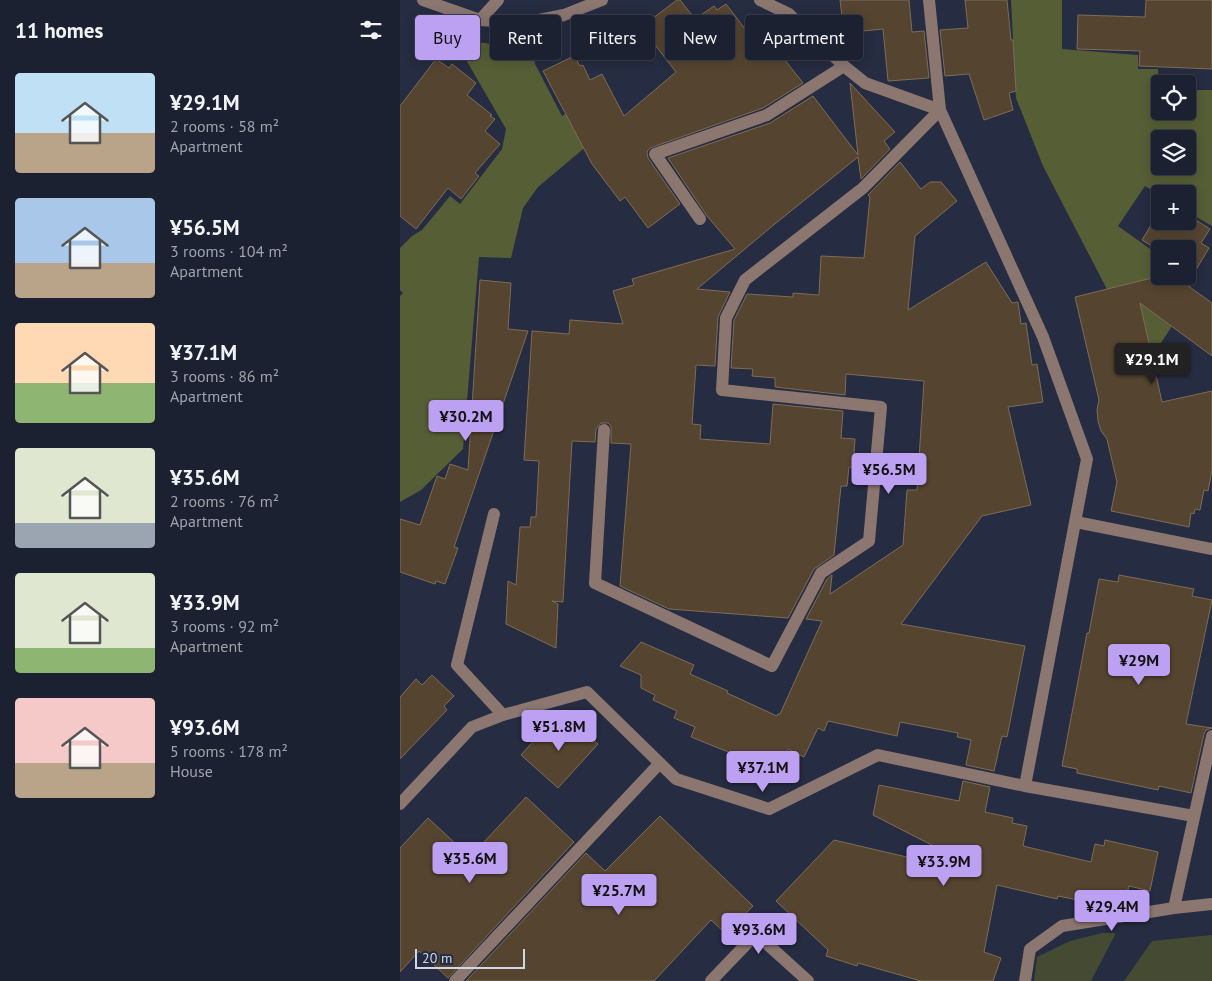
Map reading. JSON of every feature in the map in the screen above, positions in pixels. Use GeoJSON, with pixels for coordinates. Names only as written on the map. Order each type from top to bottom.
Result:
{"type":"FeatureCollection","features":[{"type":"Feature","properties":{"kind":"street"},"geometry":{"type":"LineString","coordinates":[[424,0],[466,15]]}},
{"type":"Feature","properties":{"kind":"street"},"geometry":{"type":"LineString","coordinates":[[480,20],[498,0]]}},
{"type":"Feature","properties":{"kind":"street"},"geometry":{"type":"LineString","coordinates":[[480,20],[524,23],[564,15],[602,0]]}},
{"type":"Feature","properties":{"kind":"street"},"geometry":{"type":"LineString","coordinates":[[760,0],[789,14],[844,66],[865,83],[940,110]]}},
{"type":"Feature","properties":{"kind":"street"},"geometry":{"type":"LineString","coordinates":[[929,0],[940,110],[1043,337],[1087,459],[1025,786]]}},
{"type":"Feature","properties":{"kind":"street"},"geometry":{"type":"LineString","coordinates":[[700,219],[655,154],[767,116],[844,66]]}},
{"type":"Feature","properties":{"kind":"street"},"geometry":{"type":"LineString","coordinates":[[604,430],[595,583],[772,666],[821,572],[869,541],[881,407],[722,390],[726,318],[745,280],[863,188],[940,110]]}},
{"type":"Feature","properties":{"kind":"street"},"geometry":{"type":"LineString","coordinates":[[494,514],[457,665],[503,716]]}},
{"type":"Feature","properties":{"kind":"street"},"geometry":{"type":"LineString","coordinates":[[1076,522],[1212,549]]}},
{"type":"Feature","properties":{"kind":"street"},"geometry":{"type":"LineString","coordinates":[[400,804],[472,727],[587,692],[676,779],[769,809],[878,755],[1025,786],[1194,816]]}},
{"type":"Feature","properties":{"kind":"street"},"geometry":{"type":"LineString","coordinates":[[1174,908],[1212,736]]}},
{"type":"Feature","properties":{"kind":"street"},"geometry":{"type":"LineString","coordinates":[[455,981],[660,763]]}},
{"type":"Feature","properties":{"kind":"street"},"geometry":{"type":"LineString","coordinates":[[1024,981],[1030,949],[1062,926],[1174,908],[1212,904]]}},
{"type":"Feature","properties":{"kind":"street"},"geometry":{"type":"LineString","coordinates":[[711,981],[756,934],[808,981]]}},
{"type":"Feature","properties":{"kind":"green space"},"geometry":{"type":"Polygon","coordinates":[[[1011,0],[1062,0],[1062,49],[1138,55],[1138,69],[1158,69],[1158,75],[1151,75],[1151,120],[1196,120],[1196,90],[1212,90],[1212,226],[1196,217],[1196,185],[1151,185],[1151,190],[1145,186],[1118,226],[1151,250],[1151,285],[1170,285],[1188,301],[1154,354],[1126,326],[1043,166],[1016,98],[1011,0]]]}},
{"type":"Feature","properties":{"kind":"green space"},"geometry":{"type":"Polygon","coordinates":[[[480,43],[490,44],[490,60],[534,60],[562,116],[582,105],[594,140],[538,187],[523,208],[511,258],[479,257],[463,449],[421,490],[400,502],[400,296],[403,293],[400,290],[400,248],[412,236],[422,230],[450,196],[460,204],[502,149],[506,129],[466,60],[480,60],[480,43]]]}},
{"type":"Feature","properties":{"kind":"green space"},"geometry":{"type":"Polygon","coordinates":[[[1102,933],[1116,933],[1091,981],[1034,981],[1037,957],[1070,941],[1102,933]]]}},
{"type":"Feature","properties":{"kind":"green space"},"geometry":{"type":"Polygon","coordinates":[[[1212,935],[1212,981],[1124,981],[1152,941],[1212,935]]]}},
{"type":"Feature","properties":{"kind":"building"},"geometry":{"type":"Polygon","coordinates":[[[677,0],[680,0],[692,15],[665,15],[665,58],[655,45],[655,16],[677,0]]]}},
{"type":"Feature","properties":{"kind":"building"},"geometry":{"type":"Polygon","coordinates":[[[840,0],[909,0],[912,32],[924,31],[929,78],[888,81],[883,29],[863,31],[863,15],[842,15],[840,0]]]}},
{"type":"Feature","properties":{"kind":"building"},"geometry":{"type":"Polygon","coordinates":[[[965,0],[1007,0],[1011,40],[1013,40],[1016,91],[1009,93],[1013,110],[984,120],[969,74],[945,76],[940,30],[968,28],[965,0]]]}},
{"type":"Feature","properties":{"kind":"building"},"geometry":{"type":"Polygon","coordinates":[[[1146,0],[1212,0],[1212,69],[1139,66],[1140,51],[1077,49],[1078,15],[1145,17],[1146,0]]]}},
{"type":"Feature","properties":{"kind":"building"},"geometry":{"type":"Polygon","coordinates":[[[726,4],[734,15],[701,15],[714,6],[717,10],[726,4]]]}},
{"type":"Feature","properties":{"kind":"building"},"geometry":{"type":"Polygon","coordinates":[[[735,16],[745,29],[745,60],[785,60],[803,83],[763,108],[650,148],[647,152],[648,158],[680,204],[648,228],[625,197],[620,201],[592,164],[543,71],[571,57],[571,60],[576,60],[580,66],[583,65],[590,80],[602,74],[624,116],[676,72],[667,60],[735,60],[735,16]]]}},
{"type":"Feature","properties":{"kind":"building"},"geometry":{"type":"Polygon","coordinates":[[[435,60],[449,68],[452,64],[476,83],[467,95],[495,119],[485,131],[500,144],[475,173],[479,176],[461,199],[448,188],[416,229],[400,216],[400,106],[435,60]]]}},
{"type":"Feature","properties":{"kind":"building"},"geometry":{"type":"Polygon","coordinates":[[[850,83],[895,132],[884,141],[890,149],[861,179],[858,157],[697,289],[730,292],[718,317],[715,366],[696,365],[692,424],[701,425],[700,439],[770,444],[773,404],[843,411],[841,438],[855,439],[853,468],[849,467],[847,486],[841,486],[834,555],[814,569],[788,618],[669,609],[620,586],[631,444],[611,443],[611,426],[608,423],[601,423],[596,429],[595,442],[572,441],[563,602],[552,601],[558,604],[556,648],[506,624],[508,581],[516,585],[520,527],[530,527],[531,517],[536,517],[539,461],[524,460],[532,331],[569,334],[570,320],[623,324],[613,291],[634,285],[632,279],[735,249],[707,216],[668,158],[770,123],[813,96],[858,155],[850,83]]]}},
{"type":"Feature","properties":{"kind":"building"},"geometry":{"type":"Polygon","coordinates":[[[900,162],[921,189],[930,182],[941,182],[957,201],[915,236],[908,310],[986,262],[1012,303],[1018,302],[1021,324],[1026,323],[1032,365],[1037,364],[1043,402],[1008,407],[1031,505],[982,516],[901,624],[1025,646],[1007,737],[1002,736],[994,771],[966,765],[971,740],[957,737],[958,733],[900,722],[897,736],[828,721],[824,731],[818,728],[804,757],[788,749],[779,768],[766,761],[763,766],[691,737],[695,727],[674,718],[677,711],[653,700],[655,695],[641,688],[641,675],[620,666],[641,642],[694,665],[690,674],[777,716],[780,714],[822,621],[806,619],[827,579],[832,575],[830,594],[903,545],[907,490],[917,490],[924,381],[846,374],[845,395],[775,387],[775,378],[752,376],[753,369],[731,368],[734,320],[747,294],[793,297],[793,293],[819,295],[821,256],[864,258],[870,197],[868,195],[900,162]]]}},
{"type":"Feature","properties":{"kind":"building"},"geometry":{"type":"Polygon","coordinates":[[[1196,220],[1210,229],[1201,243],[1209,248],[1196,270],[1196,240],[1151,240],[1151,246],[1142,240],[1151,225],[1151,230],[1196,230],[1196,220]]]}},
{"type":"Feature","properties":{"kind":"building"},"geometry":{"type":"Polygon","coordinates":[[[1151,278],[1151,285],[1187,285],[1212,303],[1212,356],[1140,303],[1162,402],[1212,391],[1212,470],[1208,491],[1204,490],[1200,510],[1195,509],[1194,514],[1191,513],[1189,527],[1111,511],[1117,482],[1107,439],[1101,431],[1098,421],[1097,410],[1099,400],[1075,297],[1151,278]]]}},
{"type":"Feature","properties":{"kind":"building"},"geometry":{"type":"Polygon","coordinates":[[[480,280],[511,283],[508,329],[528,331],[454,547],[458,548],[445,584],[436,581],[435,584],[400,572],[400,519],[420,525],[437,476],[445,479],[450,464],[468,470],[480,280]]]}},
{"type":"Feature","properties":{"kind":"building"},"geometry":{"type":"Polygon","coordinates":[[[1119,575],[1194,589],[1192,596],[1212,600],[1186,724],[1212,728],[1206,730],[1204,734],[1191,793],[1159,786],[1158,790],[1077,773],[1077,769],[1062,766],[1099,579],[1118,582],[1119,575]]]}},
{"type":"Feature","properties":{"kind":"building"},"geometry":{"type":"Polygon","coordinates":[[[432,675],[454,696],[444,706],[447,710],[400,759],[400,697],[416,679],[422,685],[432,675]]]}},
{"type":"Feature","properties":{"kind":"building"},"geometry":{"type":"Polygon","coordinates":[[[572,721],[598,744],[558,788],[521,755],[543,730],[546,733],[556,723],[564,730],[572,721]]]}},
{"type":"Feature","properties":{"kind":"building"},"geometry":{"type":"Polygon","coordinates":[[[963,781],[990,787],[985,812],[1013,818],[1012,823],[1027,826],[1023,846],[1091,862],[1095,844],[1104,846],[1105,840],[1158,852],[1150,891],[1129,886],[1126,897],[1116,895],[1113,907],[1058,896],[1057,899],[997,885],[984,952],[1001,958],[993,981],[921,981],[858,963],[857,966],[826,956],[828,950],[776,901],[834,840],[958,869],[961,860],[873,815],[879,785],[959,801],[963,781]]]}},
{"type":"Feature","properties":{"kind":"building"},"geometry":{"type":"Polygon","coordinates":[[[526,797],[574,842],[448,978],[419,951],[400,972],[400,848],[428,818],[470,857],[526,797]]]}},
{"type":"Feature","properties":{"kind":"building"},"geometry":{"type":"Polygon","coordinates":[[[660,816],[753,906],[726,934],[711,920],[654,981],[466,981],[586,853],[605,871],[660,816]]]}}]}
